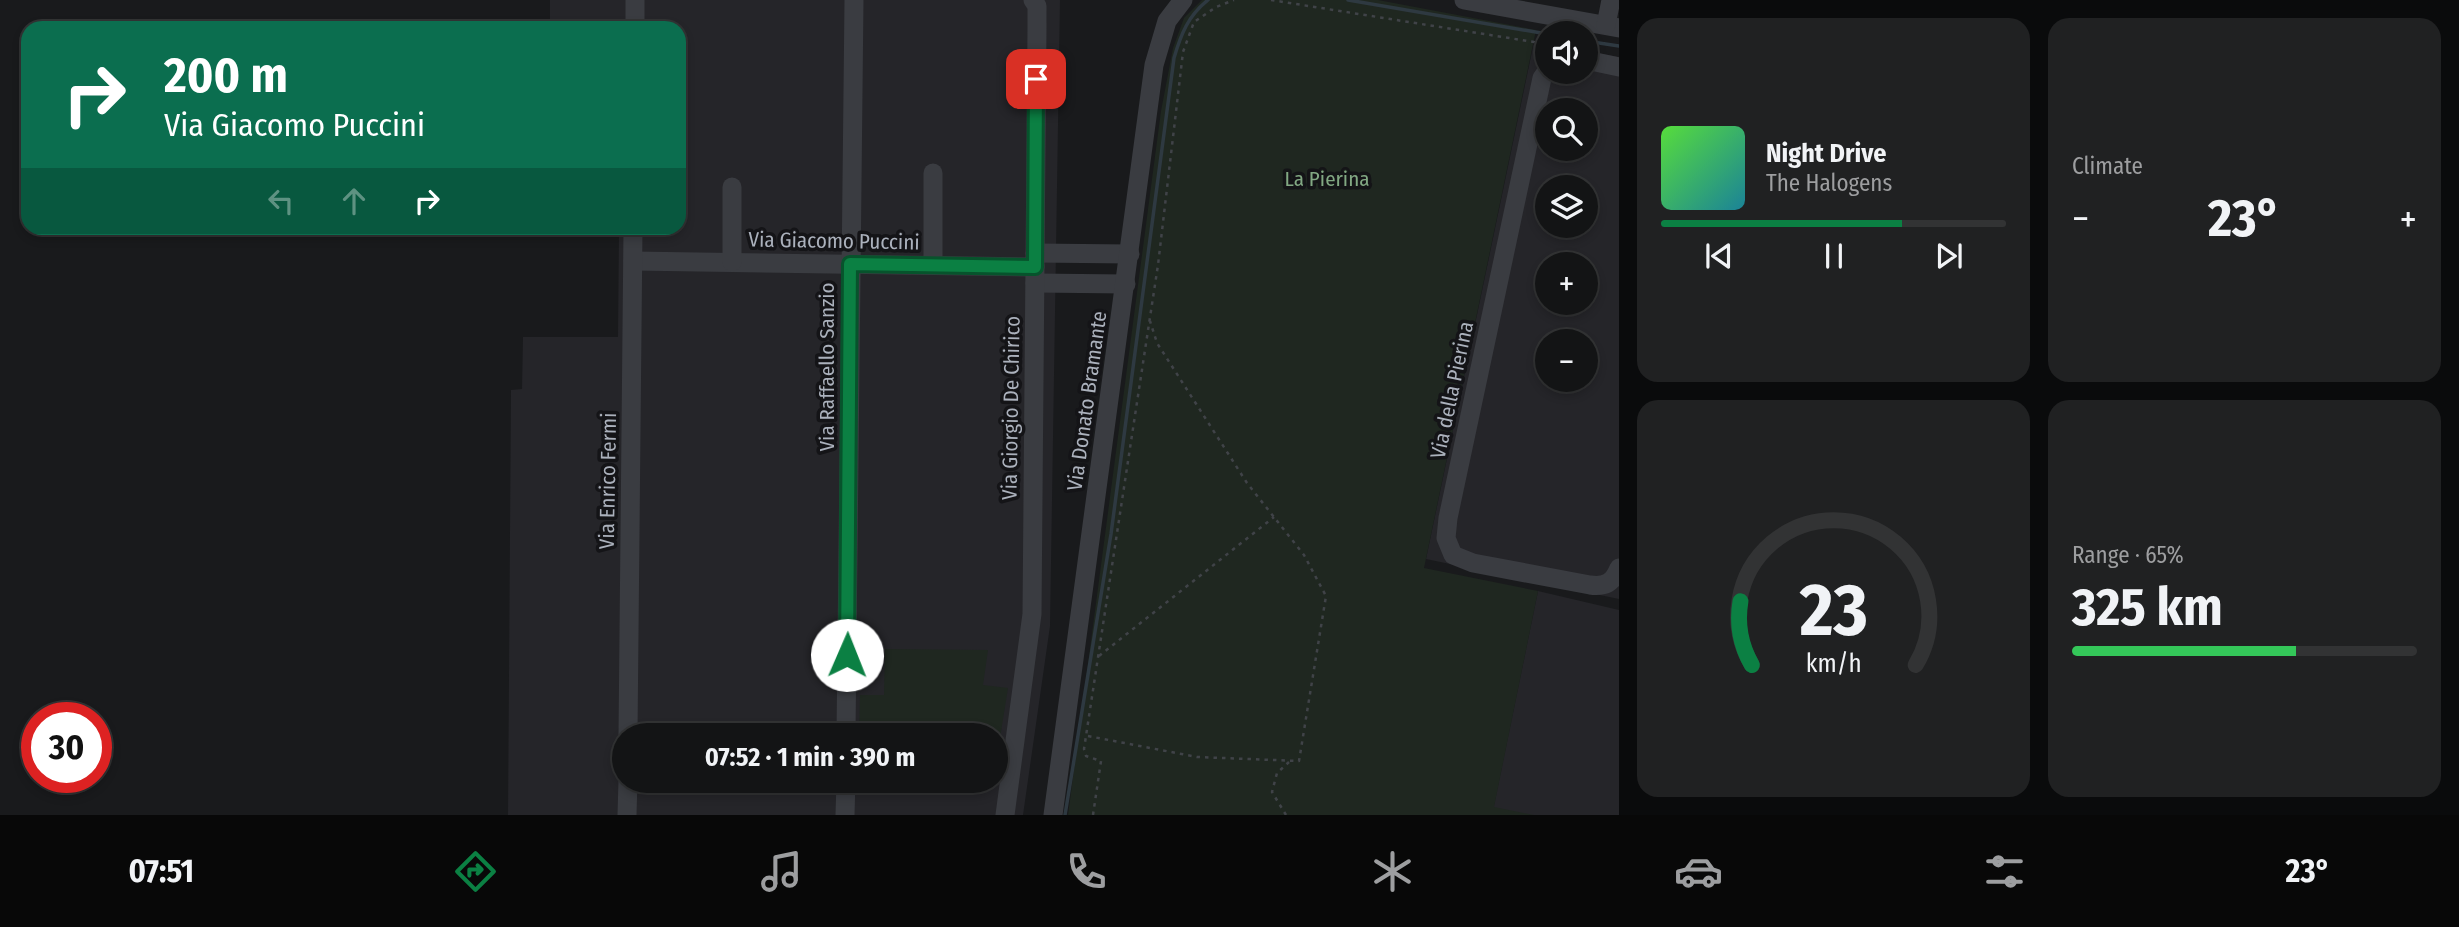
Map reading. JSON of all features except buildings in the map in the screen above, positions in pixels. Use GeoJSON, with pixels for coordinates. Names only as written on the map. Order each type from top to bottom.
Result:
{"type":"FeatureCollection","features":[{"type":"Feature","properties":{"kind":"street"},"geometry":{"type":"LineString","coordinates":[[635,0],[635,21]]}},
{"type":"Feature","properties":{"kind":"street","name":"Via Raffaello Sanzio"},"geometry":{"type":"LineString","coordinates":[[846,723],[854,0]]}},
{"type":"Feature","properties":{"kind":"street","name":"Via Giorgio De Chirico"},"geometry":{"type":"LineString","coordinates":[[1005,815],[1032,614],[1037,6],[1033,0]]}},
{"type":"Feature","properties":{"kind":"street","name":"Via Donato Bramante"},"geometry":{"type":"LineString","coordinates":[[1054,815],[1154,65],[1167,21],[1183,0]]}},
{"type":"Feature","properties":{"kind":"street"},"geometry":{"type":"LineString","coordinates":[[1465,0],[1613,27],[1611,0]]}},
{"type":"Feature","properties":{"kind":"street"},"geometry":{"type":"LineString","coordinates":[[1598,63],[1619,67]]}},
{"type":"Feature","properties":{"kind":"street","name":"Via della Pierina"},"geometry":{"type":"LineString","coordinates":[[1542,84],[1448,518],[1446,538],[1453,555],[1474,563],[1590,585],[1614,576]]}},
{"type":"Feature","properties":{"kind":"street"},"geometry":{"type":"LineString","coordinates":[[933,173],[933,265]]}},
{"type":"Feature","properties":{"kind":"street"},"geometry":{"type":"LineString","coordinates":[[732,187],[732,262]]}},
{"type":"Feature","properties":{"kind":"street","name":"Via Enrico Fermi"},"geometry":{"type":"LineString","coordinates":[[628,723],[633,235]]}},
{"type":"Feature","properties":{"kind":"street","name":"Via Giacomo Puccini"},"geometry":{"type":"LineString","coordinates":[[633,261],[1035,267],[1130,254]]}},
{"type":"Feature","properties":{"kind":"street","name":"Via Giacomo Puccini"},"geometry":{"type":"LineString","coordinates":[[1035,267],[1126,284]]}},
{"type":"Feature","properties":{"kind":"street"},"geometry":{"type":"LineString","coordinates":[[627,815],[628,793]]}},
{"type":"Feature","properties":{"kind":"street"},"geometry":{"type":"LineString","coordinates":[[845,793],[845,815]]}},
{"type":"Feature","properties":{"kind":"path"},"geometry":{"type":"LineString","coordinates":[[1093,815],[1101,761],[1086,756],[1084,748],[1149,318],[1174,141],[1183,52],[1194,22],[1216,7],[1234,0]]}},
{"type":"Feature","properties":{"kind":"path"},"geometry":{"type":"LineString","coordinates":[[1271,0],[1534,42],[1535,45]]}},
{"type":"Feature","properties":{"kind":"path"},"geometry":{"type":"LineString","coordinates":[[1087,735],[1197,757],[1299,761],[1326,596],[1304,555],[1248,483],[1157,343],[1149,318]]}},
{"type":"Feature","properties":{"kind":"path"},"geometry":{"type":"LineString","coordinates":[[1099,656],[1274,517]]}},
{"type":"Feature","properties":{"kind":"path"},"geometry":{"type":"LineString","coordinates":[[1286,815],[1272,792],[1277,773],[1291,761]]}},
{"type":"Feature","properties":{"kind":"shaded area"},"geometry":{"type":"Polygon","coordinates":[[[550,0],[1060,0],[1050,626],[1023,815],[508,815],[511,390],[522,389],[523,337],[618,337],[619,235],[686,235],[686,21],[550,21],[550,0]]]}},
{"type":"Feature","properties":{"kind":"shaded area"},"geometry":{"type":"Polygon","coordinates":[[[1534,42],[1535,84],[1598,84],[1598,53],[1619,57],[1619,599],[1426,559],[1534,42]]]}},
{"type":"Feature","properties":{"kind":"shaded area"},"geometry":{"type":"Polygon","coordinates":[[[1538,591],[1619,610],[1619,815],[1492,815],[1538,591]]]}},
{"type":"Feature","properties":{"kind":"green space","name":"La Pierina"},"geometry":{"type":"Polygon","coordinates":[[[1202,0],[1378,0],[1535,30],[1424,568],[1538,591],[1494,807],[1534,815],[1068,815],[1161,111],[1173,48],[1184,18],[1202,0]]]}},
{"type":"Feature","properties":{"kind":"green space"},"geometry":{"type":"Polygon","coordinates":[[[885,649],[988,650],[983,685],[1008,688],[1002,723],[859,723],[860,695],[884,695],[885,649]]]}},
{"type":"Feature","properties":{"kind":"waterway"},"geometry":{"type":"LineString","coordinates":[[1065,815],[1111,534],[1174,58],[1186,26],[1195,12],[1208,0]]}},
{"type":"Feature","properties":{"kind":"waterway"},"geometry":{"type":"LineString","coordinates":[[1348,0],[1535,32]]}},
{"type":"Feature","properties":{"kind":"waterway"},"geometry":{"type":"LineString","coordinates":[[1598,43],[1619,46]]}},
{"type":"Feature","properties":{"kind":"route"},"geometry":{"type":"LineString","coordinates":[[847,655],[850,264],[1035,267],[1036,79]]}}]}
